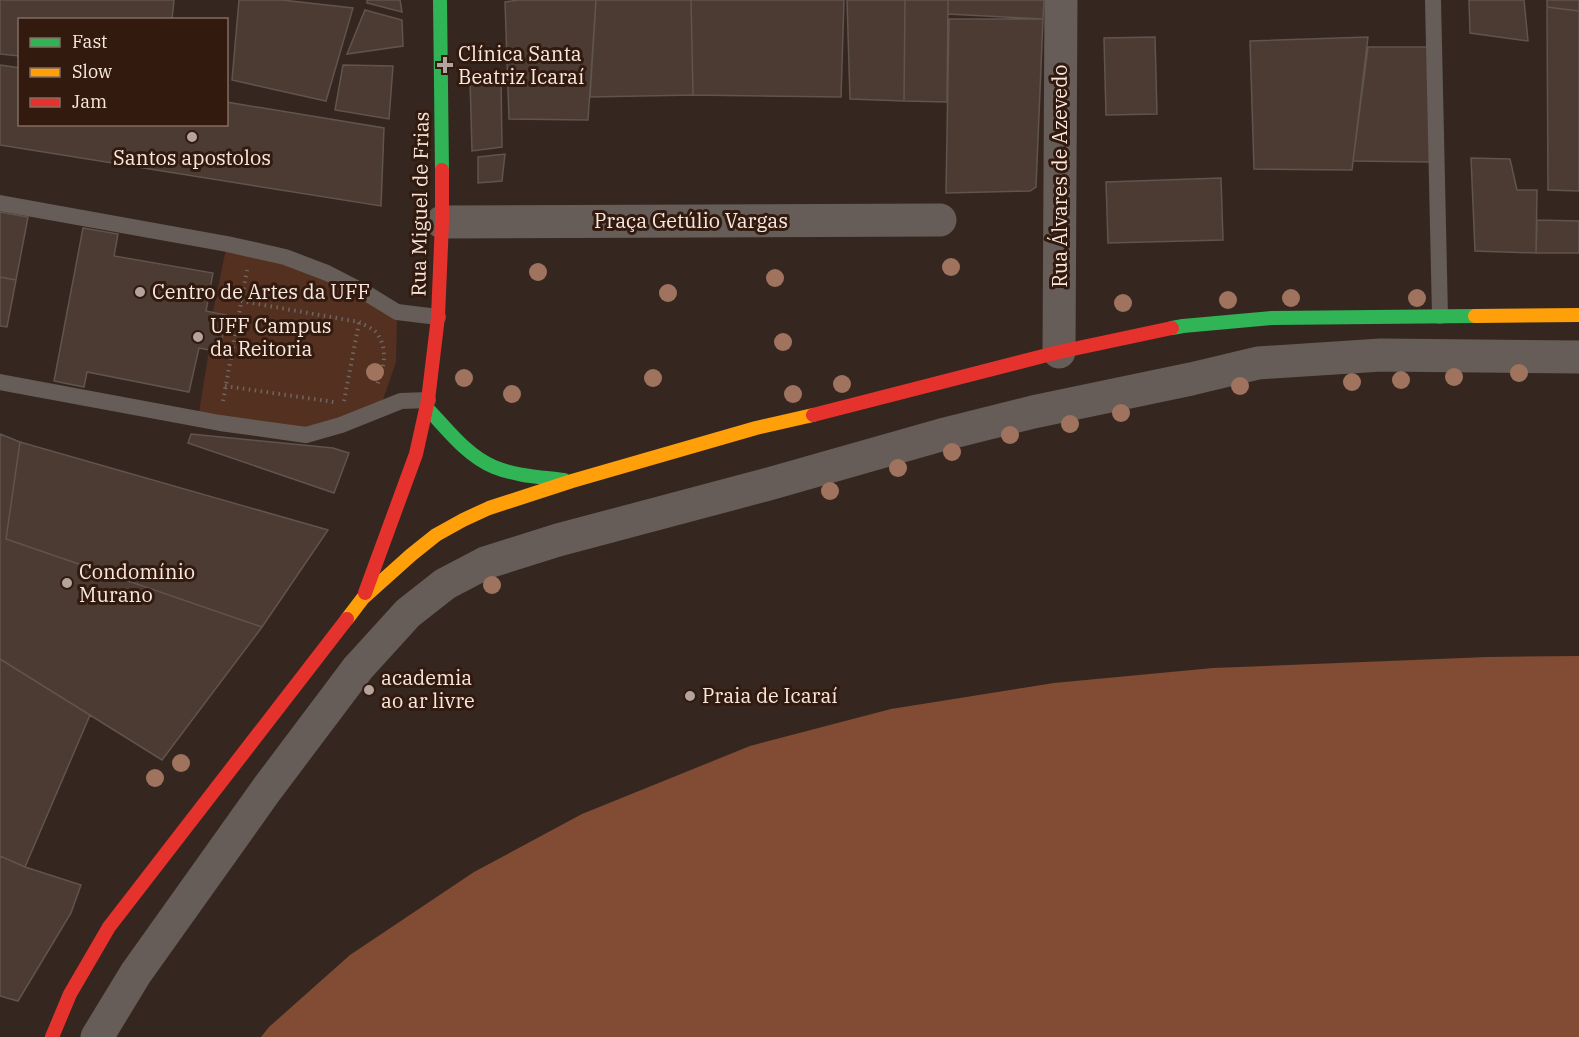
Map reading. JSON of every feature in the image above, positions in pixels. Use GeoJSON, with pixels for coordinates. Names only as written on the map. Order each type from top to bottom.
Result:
{"type":"FeatureCollection","features":[{"type":"Feature","properties":{"kind":"main road","name":"Rua Miguel de Frias"},"geometry":{"type":"LineString","coordinates":[[363,598],[416,454],[428,404],[438,317],[442,222],[440,0]]}},
{"type":"Feature","properties":{"kind":"main road"},"geometry":{"type":"LineString","coordinates":[[52,1037],[80,973],[109,927],[363,598],[428,542],[489,508],[572,481],[756,428],[1059,352],[1183,326],[1272,318],[1579,315]]}},
{"type":"Feature","properties":{"kind":"main road"},"geometry":{"type":"LineString","coordinates":[[428,404],[468,450],[492,466],[520,474],[572,481]]}},
{"type":"Feature","properties":{"kind":"street","name":"Rua Álvares de Azevedo"},"geometry":{"type":"LineString","coordinates":[[1059,352],[1061,0]]}},
{"type":"Feature","properties":{"kind":"street","name":"Praça Getúlio Vargas"},"geometry":{"type":"LineString","coordinates":[[442,222],[940,220]]}},
{"type":"Feature","properties":{"kind":"street"},"geometry":{"type":"LineString","coordinates":[[97,1037],[136,973],[267,789],[358,668],[408,613],[445,584],[485,563],[558,540],[765,485],[940,435],[1258,363],[1381,355],[1579,357]]}},
{"type":"Feature","properties":{"kind":"lane"},"geometry":{"type":"LineString","coordinates":[[1433,0],[1440,316]]}},
{"type":"Feature","properties":{"kind":"lane"},"geometry":{"type":"LineString","coordinates":[[0,203],[285,257],[327,273],[397,312],[438,317]]}},
{"type":"Feature","properties":{"kind":"lane"},"geometry":{"type":"LineString","coordinates":[[0,382],[220,423],[306,435],[341,425],[401,401],[428,404]]}},
{"type":"Feature","properties":{"kind":"path"},"geometry":{"type":"LineString","coordinates":[[220,423],[251,250]]}},
{"type":"Feature","properties":{"kind":"path"},"geometry":{"type":"LineString","coordinates":[[344,404],[366,293]]}},
{"type":"Feature","properties":{"kind":"path"},"geometry":{"type":"LineString","coordinates":[[241,302],[359,322],[375,332],[384,349],[383,371],[374,393]]}},
{"type":"Feature","properties":{"kind":"path"},"geometry":{"type":"LineString","coordinates":[[225,386],[344,404],[351,403]]}},
{"type":"Feature","properties":{"kind":"shaded area"},"geometry":{"type":"Polygon","coordinates":[[[227,244],[285,257],[397,312],[396,362],[379,411],[306,435],[198,419],[209,350],[220,352],[226,315],[213,312],[227,244]]]}},
{"type":"Feature","properties":{"kind":"shaded area"},"geometry":{"type":"Polygon","coordinates":[[[1579,656],[1579,1037],[261,1037],[269,1027],[350,955],[474,872],[582,814],[750,746],[891,709],[1054,683],[1213,668],[1488,657],[1579,656]]]}},
{"type":"Feature","properties":{"kind":"building"},"geometry":{"type":"Polygon","coordinates":[[[0,0],[174,0],[172,18],[18,18],[18,56],[0,54],[0,0]]]}},
{"type":"Feature","properties":{"kind":"building"},"geometry":{"type":"Polygon","coordinates":[[[239,0],[282,0],[353,8],[326,101],[232,80],[239,0]]]}},
{"type":"Feature","properties":{"kind":"building"},"geometry":{"type":"Polygon","coordinates":[[[367,0],[400,0],[402,12],[367,3],[367,0]]]}},
{"type":"Feature","properties":{"kind":"building"},"geometry":{"type":"Polygon","coordinates":[[[596,0],[588,120],[509,119],[505,2],[596,0]]]}},
{"type":"Feature","properties":{"kind":"building"},"geometry":{"type":"Polygon","coordinates":[[[596,0],[691,0],[693,95],[590,97],[596,0]]]}},
{"type":"Feature","properties":{"kind":"building"},"geometry":{"type":"Polygon","coordinates":[[[691,0],[844,0],[841,97],[693,95],[691,0]]]}},
{"type":"Feature","properties":{"kind":"building"},"geometry":{"type":"Polygon","coordinates":[[[847,0],[905,0],[904,101],[850,99],[847,0]]]}},
{"type":"Feature","properties":{"kind":"building"},"geometry":{"type":"Polygon","coordinates":[[[905,0],[948,0],[947,102],[904,101],[905,0]]]}},
{"type":"Feature","properties":{"kind":"building"},"geometry":{"type":"Polygon","coordinates":[[[948,0],[1044,0],[1043,19],[948,14],[948,0]]]}},
{"type":"Feature","properties":{"kind":"building"},"geometry":{"type":"Polygon","coordinates":[[[1469,0],[1524,0],[1528,41],[1470,33],[1469,0]]]}},
{"type":"Feature","properties":{"kind":"building"},"geometry":{"type":"Polygon","coordinates":[[[1547,0],[1579,0],[1579,11],[1547,7],[1547,0]]]}},
{"type":"Feature","properties":{"kind":"building"},"geometry":{"type":"Polygon","coordinates":[[[1547,7],[1579,11],[1579,191],[1548,190],[1547,7]]]}},
{"type":"Feature","properties":{"kind":"building"},"geometry":{"type":"Polygon","coordinates":[[[365,10],[402,20],[403,46],[347,54],[365,10]]]}},
{"type":"Feature","properties":{"kind":"building"},"geometry":{"type":"Polygon","coordinates":[[[949,19],[1043,19],[1036,187],[1030,191],[946,193],[949,19]]]}},
{"type":"Feature","properties":{"kind":"building"},"geometry":{"type":"Polygon","coordinates":[[[1155,37],[1157,114],[1106,115],[1104,38],[1155,37]]]}},
{"type":"Feature","properties":{"kind":"building"},"geometry":{"type":"Polygon","coordinates":[[[1368,37],[1352,170],[1254,169],[1250,41],[1368,37]]]}},
{"type":"Feature","properties":{"kind":"building"},"geometry":{"type":"Polygon","coordinates":[[[1368,47],[1428,47],[1431,162],[1353,161],[1368,47]]]}},
{"type":"Feature","properties":{"kind":"building","name":"Santos apostolos"},"geometry":{"type":"Polygon","coordinates":[[[0,65],[18,68],[18,126],[228,126],[228,102],[384,128],[381,206],[0,145],[0,65]]]}},
{"type":"Feature","properties":{"kind":"building"},"geometry":{"type":"Polygon","coordinates":[[[343,65],[393,66],[389,119],[335,110],[343,65]]]}},
{"type":"Feature","properties":{"kind":"building"},"geometry":{"type":"Polygon","coordinates":[[[470,79],[501,79],[502,147],[472,151],[470,79]]]}},
{"type":"Feature","properties":{"kind":"building"},"geometry":{"type":"Polygon","coordinates":[[[505,154],[502,181],[478,183],[478,157],[505,154]]]}},
{"type":"Feature","properties":{"kind":"building"},"geometry":{"type":"Polygon","coordinates":[[[1471,158],[1510,159],[1517,190],[1537,190],[1536,253],[1475,251],[1471,158]]]}},
{"type":"Feature","properties":{"kind":"building"},"geometry":{"type":"Polygon","coordinates":[[[1221,178],[1223,240],[1108,243],[1106,182],[1221,178]]]}},
{"type":"Feature","properties":{"kind":"building"},"geometry":{"type":"Polygon","coordinates":[[[0,212],[28,217],[16,280],[0,277],[0,212]]]}},
{"type":"Feature","properties":{"kind":"building"},"geometry":{"type":"Polygon","coordinates":[[[1537,220],[1579,221],[1579,253],[1536,253],[1537,220]]]}},
{"type":"Feature","properties":{"kind":"building","name":"Centro de Artes da UFF"},"geometry":{"type":"Polygon","coordinates":[[[83,228],[118,234],[114,256],[213,273],[206,311],[226,315],[220,352],[199,348],[189,392],[87,372],[84,387],[54,381],[83,228]]]}},
{"type":"Feature","properties":{"kind":"building"},"geometry":{"type":"Polygon","coordinates":[[[0,277],[16,280],[7,327],[0,326],[0,277]]]}},
{"type":"Feature","properties":{"kind":"building","name":"Condomínio Murano"},"geometry":{"type":"Polygon","coordinates":[[[0,434],[20,442],[6,539],[262,627],[162,760],[0,659],[0,434]]]}},
{"type":"Feature","properties":{"kind":"building"},"geometry":{"type":"Polygon","coordinates":[[[191,434],[333,448],[349,453],[334,493],[188,443],[191,434]]]}},
{"type":"Feature","properties":{"kind":"building"},"geometry":{"type":"Polygon","coordinates":[[[20,442],[328,530],[262,627],[6,539],[20,442]]]}},
{"type":"Feature","properties":{"kind":"building"},"geometry":{"type":"Polygon","coordinates":[[[0,659],[90,715],[25,867],[0,856],[0,659]]]}},
{"type":"Feature","properties":{"kind":"building"},"geometry":{"type":"Polygon","coordinates":[[[0,856],[25,867],[81,885],[71,913],[18,1001],[0,996],[0,856]]]}},
{"type":"Feature","properties":{"kind":"traffic: fast"},"geometry":{"type":"LineString","coordinates":[[440,0],[442,170]]}},
{"type":"Feature","properties":{"kind":"traffic: fast"},"geometry":{"type":"LineString","coordinates":[[1172,328],[1272,318],[1475,316]]}},
{"type":"Feature","properties":{"kind":"traffic: fast"},"geometry":{"type":"LineString","coordinates":[[427,408],[458,441],[484,462],[511,472],[564,480]]}},
{"type":"Feature","properties":{"kind":"traffic: slow"},"geometry":{"type":"LineString","coordinates":[[1475,316],[1579,315]]}},
{"type":"Feature","properties":{"kind":"traffic: slow"},"geometry":{"type":"LineString","coordinates":[[347,619],[363,598],[436,535],[489,508],[572,481],[756,428],[813,415]]}},
{"type":"Feature","properties":{"kind":"traffic: jam"},"geometry":{"type":"LineString","coordinates":[[365,593],[416,454],[428,400],[438,317],[442,170]]}},
{"type":"Feature","properties":{"kind":"traffic: jam"},"geometry":{"type":"LineString","coordinates":[[813,415],[1059,352],[1172,328]]}},
{"type":"Feature","properties":{"kind":"traffic: jam"},"geometry":{"type":"LineString","coordinates":[[52,1037],[70,994],[109,927],[347,619]]}},
{"type":"Feature","properties":{"kind":"place","name":"Clínica Santa Beatriz Icaraí"},"geometry":{"type":"Point","coordinates":[445,65]}},
{"type":"Feature","properties":{"kind":"place","name":"Santos apostolos"},"geometry":{"type":"Point","coordinates":[192,137]}},
{"type":"Feature","properties":{"kind":"place","name":"Centro de Artes da UFF"},"geometry":{"type":"Point","coordinates":[140,292]}},
{"type":"Feature","properties":{"kind":"place","name":"UFF Campus da Reitoria"},"geometry":{"type":"Point","coordinates":[198,337]}},
{"type":"Feature","properties":{"kind":"place","name":"Condomínio Murano"},"geometry":{"type":"Point","coordinates":[67,583]}},
{"type":"Feature","properties":{"kind":"place","name":"academia ao ar livre"},"geometry":{"type":"Point","coordinates":[369,690]}},
{"type":"Feature","properties":{"kind":"place","name":"Praia de Icaraí"},"geometry":{"type":"Point","coordinates":[690,696]}}]}
